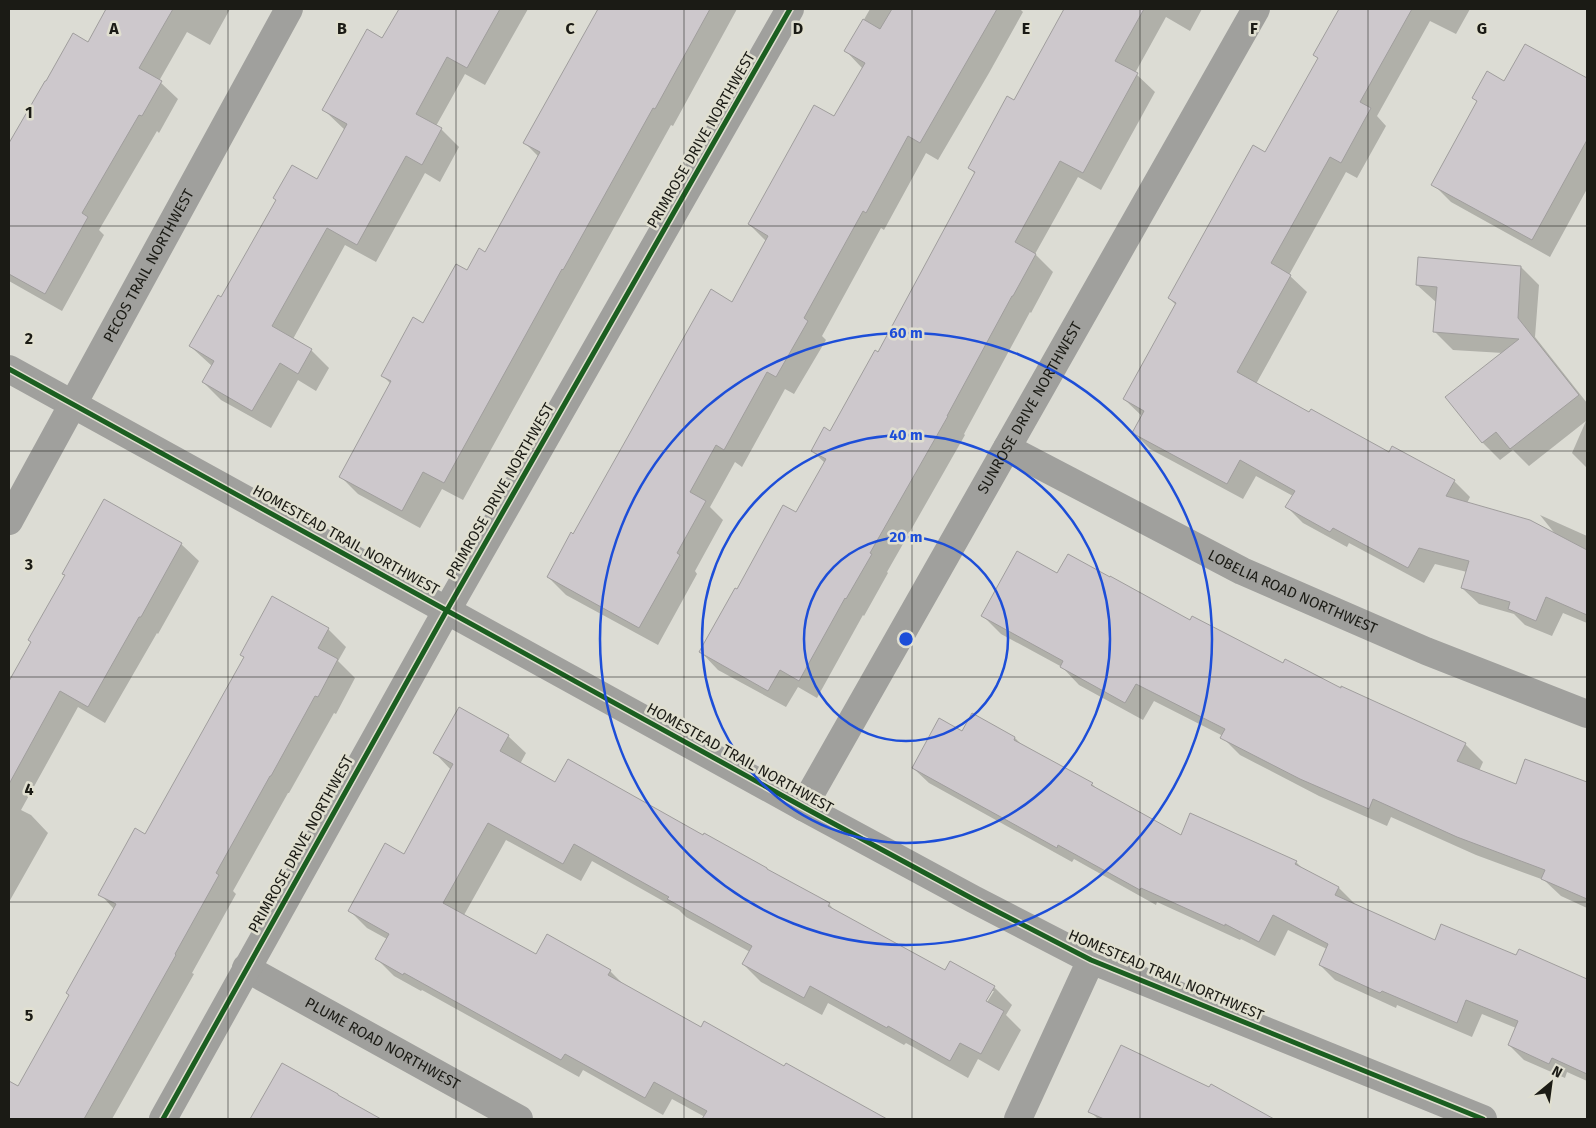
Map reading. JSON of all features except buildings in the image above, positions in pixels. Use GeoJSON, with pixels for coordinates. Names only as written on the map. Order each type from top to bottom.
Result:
{"type":"FeatureCollection","features":[{"type":"Feature","properties":{"kind":"street","name":"PECOS TRAIL NORTHWEST"},"geometry":{"type":"LineString","coordinates":[[9,521],[289,9]]}},
{"type":"Feature","properties":{"kind":"street","name":"PRIMROSE DRIVE NORTHWEST"},"geometry":{"type":"LineString","coordinates":[[162,1119],[446,610],[790,9]]}},
{"type":"Feature","properties":{"kind":"street","name":"SUNROSE DRIVE NORTHWEST"},"geometry":{"type":"LineString","coordinates":[[803,807],[1256,9]]}},
{"type":"Feature","properties":{"kind":"street","name":"HOMESTEAD TRAIL NORTHWEST"},"geometry":{"type":"LineString","coordinates":[[9,369],[803,807],[1091,960],[1483,1119]]}},
{"type":"Feature","properties":{"kind":"street","name":"LOBELIA ROAD NORTHWEST"},"geometry":{"type":"LineString","coordinates":[[1007,448],[1242,571],[1426,651],[1587,714]]}},
{"type":"Feature","properties":{"kind":"street"},"geometry":{"type":"LineString","coordinates":[[1018,1119],[1091,960]]}},
{"type":"Feature","properties":{"kind":"street","name":"PLUME ROAD NORTHWEST"},"geometry":{"type":"LineString","coordinates":[[246,968],[519,1119]]}},
{"type":"Feature","properties":{"kind":"cycle path"},"geometry":{"type":"LineString","coordinates":[[163,1119],[447,610],[790,9]]}},
{"type":"Feature","properties":{"kind":"cycle path"},"geometry":{"type":"LineString","coordinates":[[9,369],[803,807],[1091,960],[1483,1119]]}}]}
